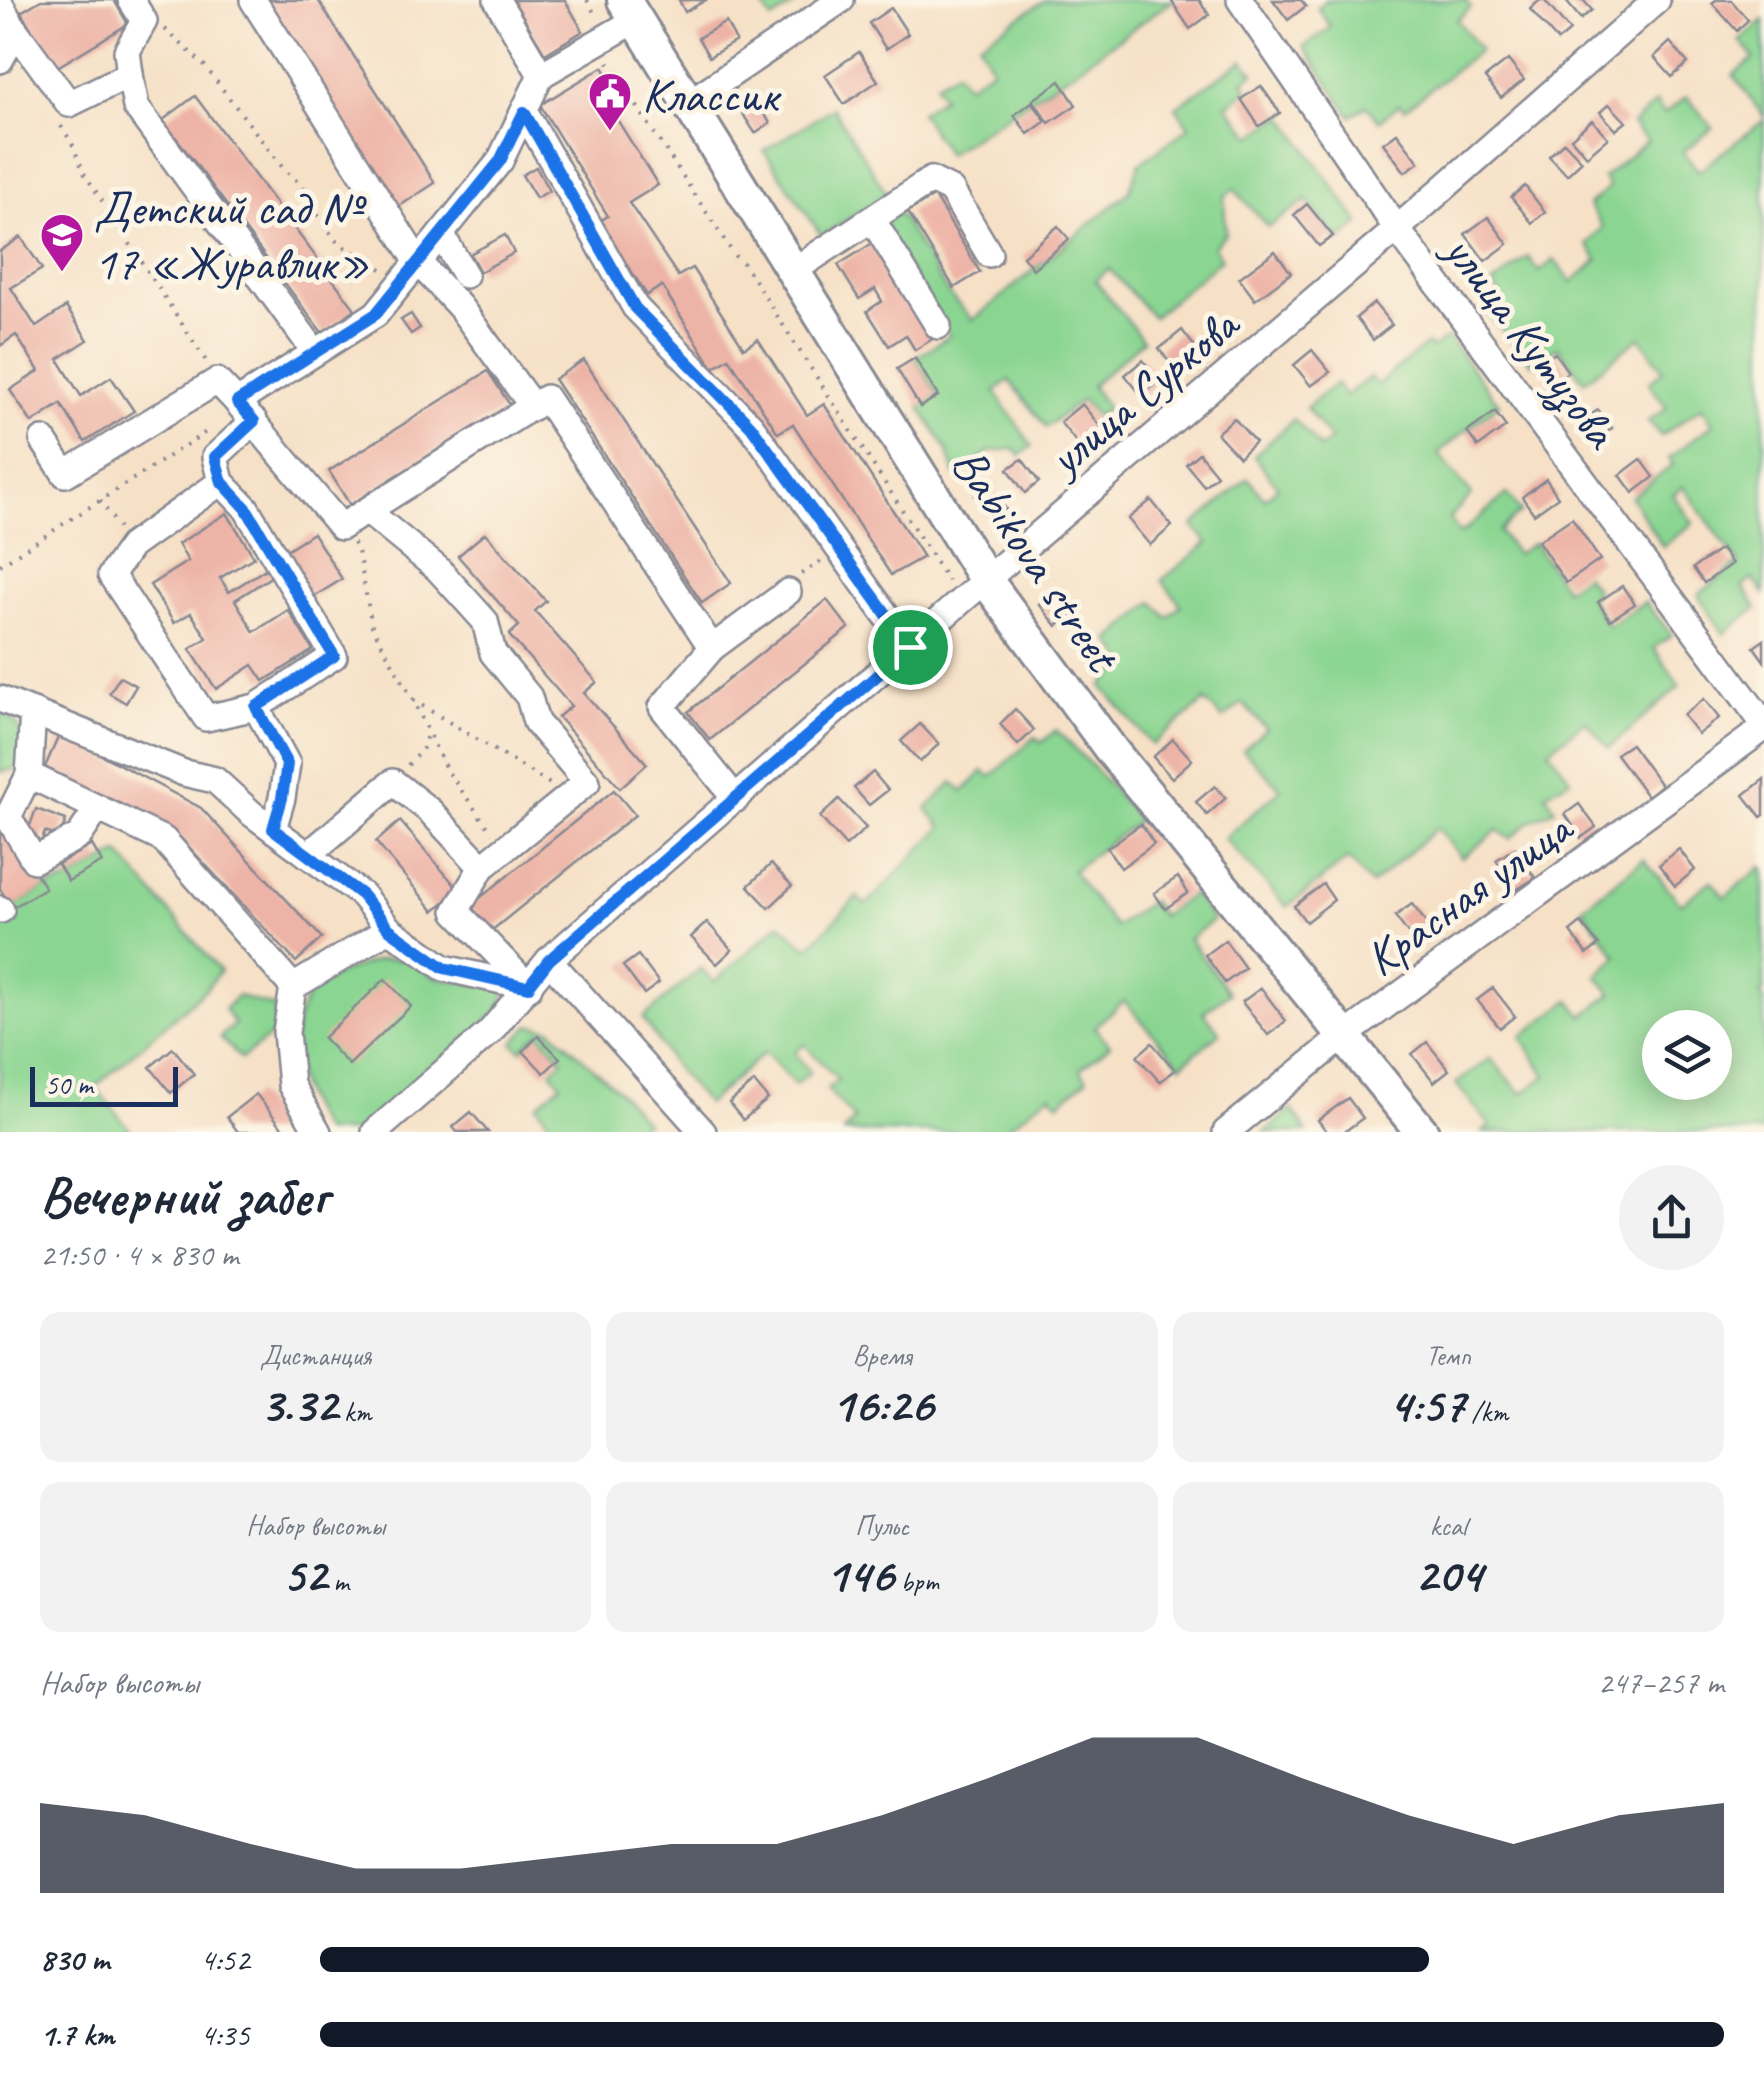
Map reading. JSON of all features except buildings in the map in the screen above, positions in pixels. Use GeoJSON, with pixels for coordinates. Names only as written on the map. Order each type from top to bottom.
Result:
{"type":"FeatureCollection","features":[{"type":"Feature","properties":{"kind":"main road","name":"Babikova street"},"geometry":{"type":"LineString","coordinates":[[623,19],[687,104],[794,270],[974,591],[1112,751],[1422,1132]]}},
{"type":"Feature","properties":{"kind":"street"},"geometry":{"type":"LineString","coordinates":[[252,0],[410,271]]}},
{"type":"Feature","properties":{"kind":"street"},"geometry":{"type":"LineString","coordinates":[[496,0],[541,75]]}},
{"type":"Feature","properties":{"kind":"street"},"geometry":{"type":"LineString","coordinates":[[687,104],[841,0]]}},
{"type":"Feature","properties":{"kind":"street","name":"улица Кутузова"},"geometry":{"type":"LineString","coordinates":[[1240,0],[1397,229],[1764,726]]}},
{"type":"Feature","properties":{"kind":"street","name":"улица Суркова"},"geometry":{"type":"LineString","coordinates":[[375,1132],[490,1032],[549,960],[1658,0]]}},
{"type":"Feature","properties":{"kind":"street"},"geometry":{"type":"LineString","coordinates":[[137,11],[127,51],[136,107],[315,352]]}},
{"type":"Feature","properties":{"kind":"street"},"geometry":{"type":"LineString","coordinates":[[6,15],[69,104],[130,74]]}},
{"type":"Feature","properties":{"kind":"street"},"geometry":{"type":"LineString","coordinates":[[0,60],[9,44],[6,15]]}},
{"type":"Feature","properties":{"kind":"street"},"geometry":{"type":"LineString","coordinates":[[222,482],[130,546],[110,575],[206,718],[256,707],[334,656],[246,508],[222,482],[215,457],[237,415],[315,352],[376,314],[500,161],[541,75],[623,19]]}},
{"type":"Feature","properties":{"kind":"street"},"geometry":{"type":"LineString","coordinates":[[524,112],[635,308],[751,426],[910,647]]}},
{"type":"Feature","properties":{"kind":"street"},"geometry":{"type":"LineString","coordinates":[[794,270],[931,180],[951,190],[988,254]]}},
{"type":"Feature","properties":{"kind":"street"},"geometry":{"type":"LineString","coordinates":[[872,218],[938,326]]}},
{"type":"Feature","properties":{"kind":"street"},"geometry":{"type":"LineString","coordinates":[[441,234],[461,278],[460,307],[532,407]]}},
{"type":"Feature","properties":{"kind":"street"},"geometry":{"type":"LineString","coordinates":[[410,271],[461,278]]}},
{"type":"Feature","properties":{"kind":"street"},"geometry":{"type":"LineString","coordinates":[[42,440],[65,474],[218,381],[237,415],[341,527],[546,398],[712,648]]}},
{"type":"Feature","properties":{"kind":"street"},"geometry":{"type":"LineString","coordinates":[[368,511],[438,569],[485,622],[493,653],[529,696],[536,722],[587,782],[482,867],[456,910],[528,987]]}},
{"type":"Feature","properties":{"kind":"street"},"geometry":{"type":"LineString","coordinates":[[736,799],[662,707],[712,648],[791,585]]}},
{"type":"Feature","properties":{"kind":"street"},"geometry":{"type":"LineString","coordinates":[[0,699],[184,773],[216,780],[251,813],[362,895],[389,929],[444,968],[528,987]]}},
{"type":"Feature","properties":{"kind":"street"},"geometry":{"type":"LineString","coordinates":[[256,707],[287,764],[273,829]]}},
{"type":"Feature","properties":{"kind":"street"},"geometry":{"type":"LineString","coordinates":[[32,712],[29,775],[8,817],[34,860],[78,836],[98,808]]}},
{"type":"Feature","properties":{"kind":"street","name":"Красная улица"},"geometry":{"type":"LineString","coordinates":[[1226,1132],[1344,1036],[1764,726]]}},
{"type":"Feature","properties":{"kind":"street"},"geometry":{"type":"LineString","coordinates":[[0,780],[29,775],[164,840],[292,987],[286,1032],[291,1085],[318,1132]]}},
{"type":"Feature","properties":{"kind":"street"},"geometry":{"type":"LineString","coordinates":[[308,855],[393,782],[430,811],[482,867]]}},
{"type":"Feature","properties":{"kind":"street"},"geometry":{"type":"LineString","coordinates":[[292,987],[389,929]]}},
{"type":"Feature","properties":{"kind":"street"},"geometry":{"type":"LineString","coordinates":[[549,960],[703,1132]]}},
{"type":"Feature","properties":{"kind":"path"},"geometry":{"type":"LineString","coordinates":[[587,0],[623,19],[608,61],[735,256],[744,263],[974,591]]}},
{"type":"Feature","properties":{"kind":"path"},"geometry":{"type":"LineString","coordinates":[[137,11],[155,20],[204,65],[283,168],[304,188],[338,243],[410,271]]}},
{"type":"Feature","properties":{"kind":"path"},"geometry":{"type":"LineString","coordinates":[[53,114],[72,143],[84,173],[207,364]]}},
{"type":"Feature","properties":{"kind":"path"},"geometry":{"type":"LineString","coordinates":[[0,565],[237,415]]}},
{"type":"Feature","properties":{"kind":"path"},"geometry":{"type":"LineString","coordinates":[[100,500],[130,546]]}},
{"type":"Feature","properties":{"kind":"path"},"geometry":{"type":"LineString","coordinates":[[341,527],[358,551],[372,626],[446,769],[504,850]]}},
{"type":"Feature","properties":{"kind":"path"},"geometry":{"type":"LineString","coordinates":[[791,585],[818,563]]}},
{"type":"Feature","properties":{"kind":"path"},"geometry":{"type":"LineString","coordinates":[[413,700],[569,796]]}},
{"type":"Feature","properties":{"kind":"path"},"geometry":{"type":"LineString","coordinates":[[393,782],[422,748],[428,731]]}},
{"type":"Feature","properties":{"kind":"green space"},"geometry":{"type":"Polygon","coordinates":[[[759,0],[802,0],[772,20],[759,0]]]}},
{"type":"Feature","properties":{"kind":"green space"},"geometry":{"type":"Polygon","coordinates":[[[1046,0],[1173,0],[947,154],[920,112],[943,97],[935,84],[956,71],[967,85],[992,68],[979,43],[1046,0]]]}},
{"type":"Feature","properties":{"kind":"green space"},"geometry":{"type":"Polygon","coordinates":[[[1326,0],[1465,0],[1471,7],[1457,20],[1480,50],[1405,109],[1400,104],[1379,121],[1366,105],[1351,116],[1304,47],[1331,27],[1318,8],[1326,0]]]}},
{"type":"Feature","properties":{"kind":"green space"},"geometry":{"type":"Polygon","coordinates":[[[1764,20],[1764,117],[1733,75],[1754,58],[1740,40],[1764,20]]]}},
{"type":"Feature","properties":{"kind":"green space"},"geometry":{"type":"Polygon","coordinates":[[[1243,60],[1254,73],[1243,81],[1248,89],[1227,105],[1252,136],[1283,115],[1360,224],[1339,241],[1307,200],[1268,227],[1234,189],[1224,197],[1226,233],[1214,246],[1221,259],[1153,317],[1109,269],[1095,280],[1143,340],[1091,386],[1107,408],[1097,417],[1082,400],[1046,427],[1009,380],[995,392],[1032,446],[1020,456],[1014,449],[991,451],[956,477],[947,450],[920,407],[938,395],[915,358],[949,336],[880,224],[898,212],[948,293],[973,320],[1129,192],[1139,164],[1189,127],[1176,107],[1243,60]]]}},
{"type":"Feature","properties":{"kind":"green space"},"geometry":{"type":"Polygon","coordinates":[[[1687,97],[1713,128],[1683,152],[1699,171],[1764,120],[1764,594],[1753,579],[1743,586],[1757,608],[1724,634],[1698,595],[1739,563],[1683,487],[1673,495],[1693,523],[1663,547],[1631,497],[1673,465],[1669,458],[1713,424],[1702,407],[1661,436],[1648,421],[1667,408],[1649,383],[1663,370],[1640,337],[1584,381],[1558,347],[1532,364],[1484,309],[1500,294],[1493,284],[1528,257],[1539,272],[1554,260],[1572,282],[1598,260],[1587,244],[1603,227],[1589,205],[1609,187],[1603,178],[1647,141],[1632,124],[1656,103],[1664,114],[1687,97]]]}},
{"type":"Feature","properties":{"kind":"green space"},"geometry":{"type":"Polygon","coordinates":[[[833,108],[887,194],[822,236],[764,151],[833,108]]]}},
{"type":"Feature","properties":{"kind":"green space"},"geometry":{"type":"Polygon","coordinates":[[[1448,337],[1499,404],[1438,453],[1472,495],[1449,518],[1460,534],[1507,494],[1521,512],[1499,531],[1516,554],[1534,543],[1565,589],[1585,575],[1596,590],[1590,598],[1608,626],[1645,602],[1672,635],[1654,648],[1680,686],[1609,748],[1585,721],[1549,750],[1571,779],[1546,793],[1555,809],[1529,822],[1510,839],[1498,830],[1462,858],[1437,828],[1371,885],[1348,859],[1287,907],[1224,838],[1281,789],[1243,750],[1266,729],[1242,703],[1223,719],[1205,701],[1152,745],[1102,686],[1126,663],[1110,640],[1153,602],[1168,618],[1181,605],[1162,580],[1208,543],[1193,526],[1248,478],[1265,499],[1278,487],[1254,456],[1294,419],[1320,448],[1331,440],[1306,408],[1336,383],[1345,396],[1370,377],[1377,385],[1427,344],[1431,349],[1448,337]]]}},
{"type":"Feature","properties":{"kind":"green space"},"geometry":{"type":"Polygon","coordinates":[[[0,710],[20,728],[22,768],[0,772],[0,710]]]}},
{"type":"Feature","properties":{"kind":"green space"},"geometry":{"type":"Polygon","coordinates":[[[1056,730],[1139,820],[1072,871],[1115,927],[1151,901],[1161,916],[1193,894],[1213,920],[1189,939],[1229,993],[1204,1012],[1220,1033],[1181,1065],[1124,1001],[1094,1027],[1110,1045],[1080,1069],[1087,1079],[1059,1103],[1050,1094],[1002,1132],[843,1132],[855,1120],[827,1089],[838,1080],[804,1044],[795,1053],[810,1072],[795,1085],[765,1052],[707,1104],[676,1069],[643,1018],[701,968],[714,982],[780,923],[808,948],[857,897],[866,905],[942,827],[927,809],[953,782],[963,792],[983,771],[991,777],[1035,737],[1041,743],[1056,730]]]}},
{"type":"Feature","properties":{"kind":"green space"},"geometry":{"type":"Polygon","coordinates":[[[119,853],[220,971],[207,988],[95,1087],[132,1132],[0,1132],[0,924],[12,908],[45,888],[68,881],[119,853]]]}},
{"type":"Feature","properties":{"kind":"green space"},"geometry":{"type":"Polygon","coordinates":[[[1644,859],[1681,904],[1711,881],[1725,897],[1764,869],[1764,990],[1760,994],[1764,1000],[1764,1132],[1483,1132],[1490,1125],[1456,1084],[1490,1058],[1522,1094],[1546,1076],[1521,1037],[1570,1000],[1583,1016],[1612,994],[1597,976],[1617,956],[1582,908],[1644,859]]]}},
{"type":"Feature","properties":{"kind":"green space"},"geometry":{"type":"Polygon","coordinates":[[[383,959],[410,960],[435,977],[505,989],[503,1006],[366,1132],[323,1132],[304,1097],[296,1071],[294,1043],[299,1015],[312,992],[327,980],[383,959]]]}},
{"type":"Feature","properties":{"kind":"green space"},"geometry":{"type":"Polygon","coordinates":[[[238,996],[273,1007],[280,1017],[278,1030],[241,1059],[220,1037],[235,1024],[224,1009],[238,996]]]}},
{"type":"Feature","properties":{"kind":"green space"},"geometry":{"type":"Polygon","coordinates":[[[530,1025],[551,1029],[621,1093],[645,1122],[633,1132],[537,1132],[549,1122],[537,1105],[561,1084],[551,1071],[563,1060],[539,1033],[521,1050],[513,1043],[530,1025]]]}},
{"type":"Feature","properties":{"kind":"green space"},"geometry":{"type":"Polygon","coordinates":[[[1292,1109],[1307,1132],[1265,1132],[1292,1109]]]}},
{"type":"Feature","properties":{"kind":"place","name":"Классик"},"geometry":{"type":"Point","coordinates":[610,132]}},
{"type":"Feature","properties":{"kind":"place","name":"Детский сад № 17 «Журавлик»"},"geometry":{"type":"Point","coordinates":[62,273]}},
{"type":"Feature","properties":{"kind":"route"},"geometry":{"type":"LineString","coordinates":[[524,112],[635,308],[751,426],[910,647],[549,960],[528,987],[444,968],[389,929],[362,895],[273,829],[287,764],[256,707],[334,656],[246,508],[222,482],[215,457],[254,421],[237,402],[376,314],[500,161],[524,112]]}}]}
